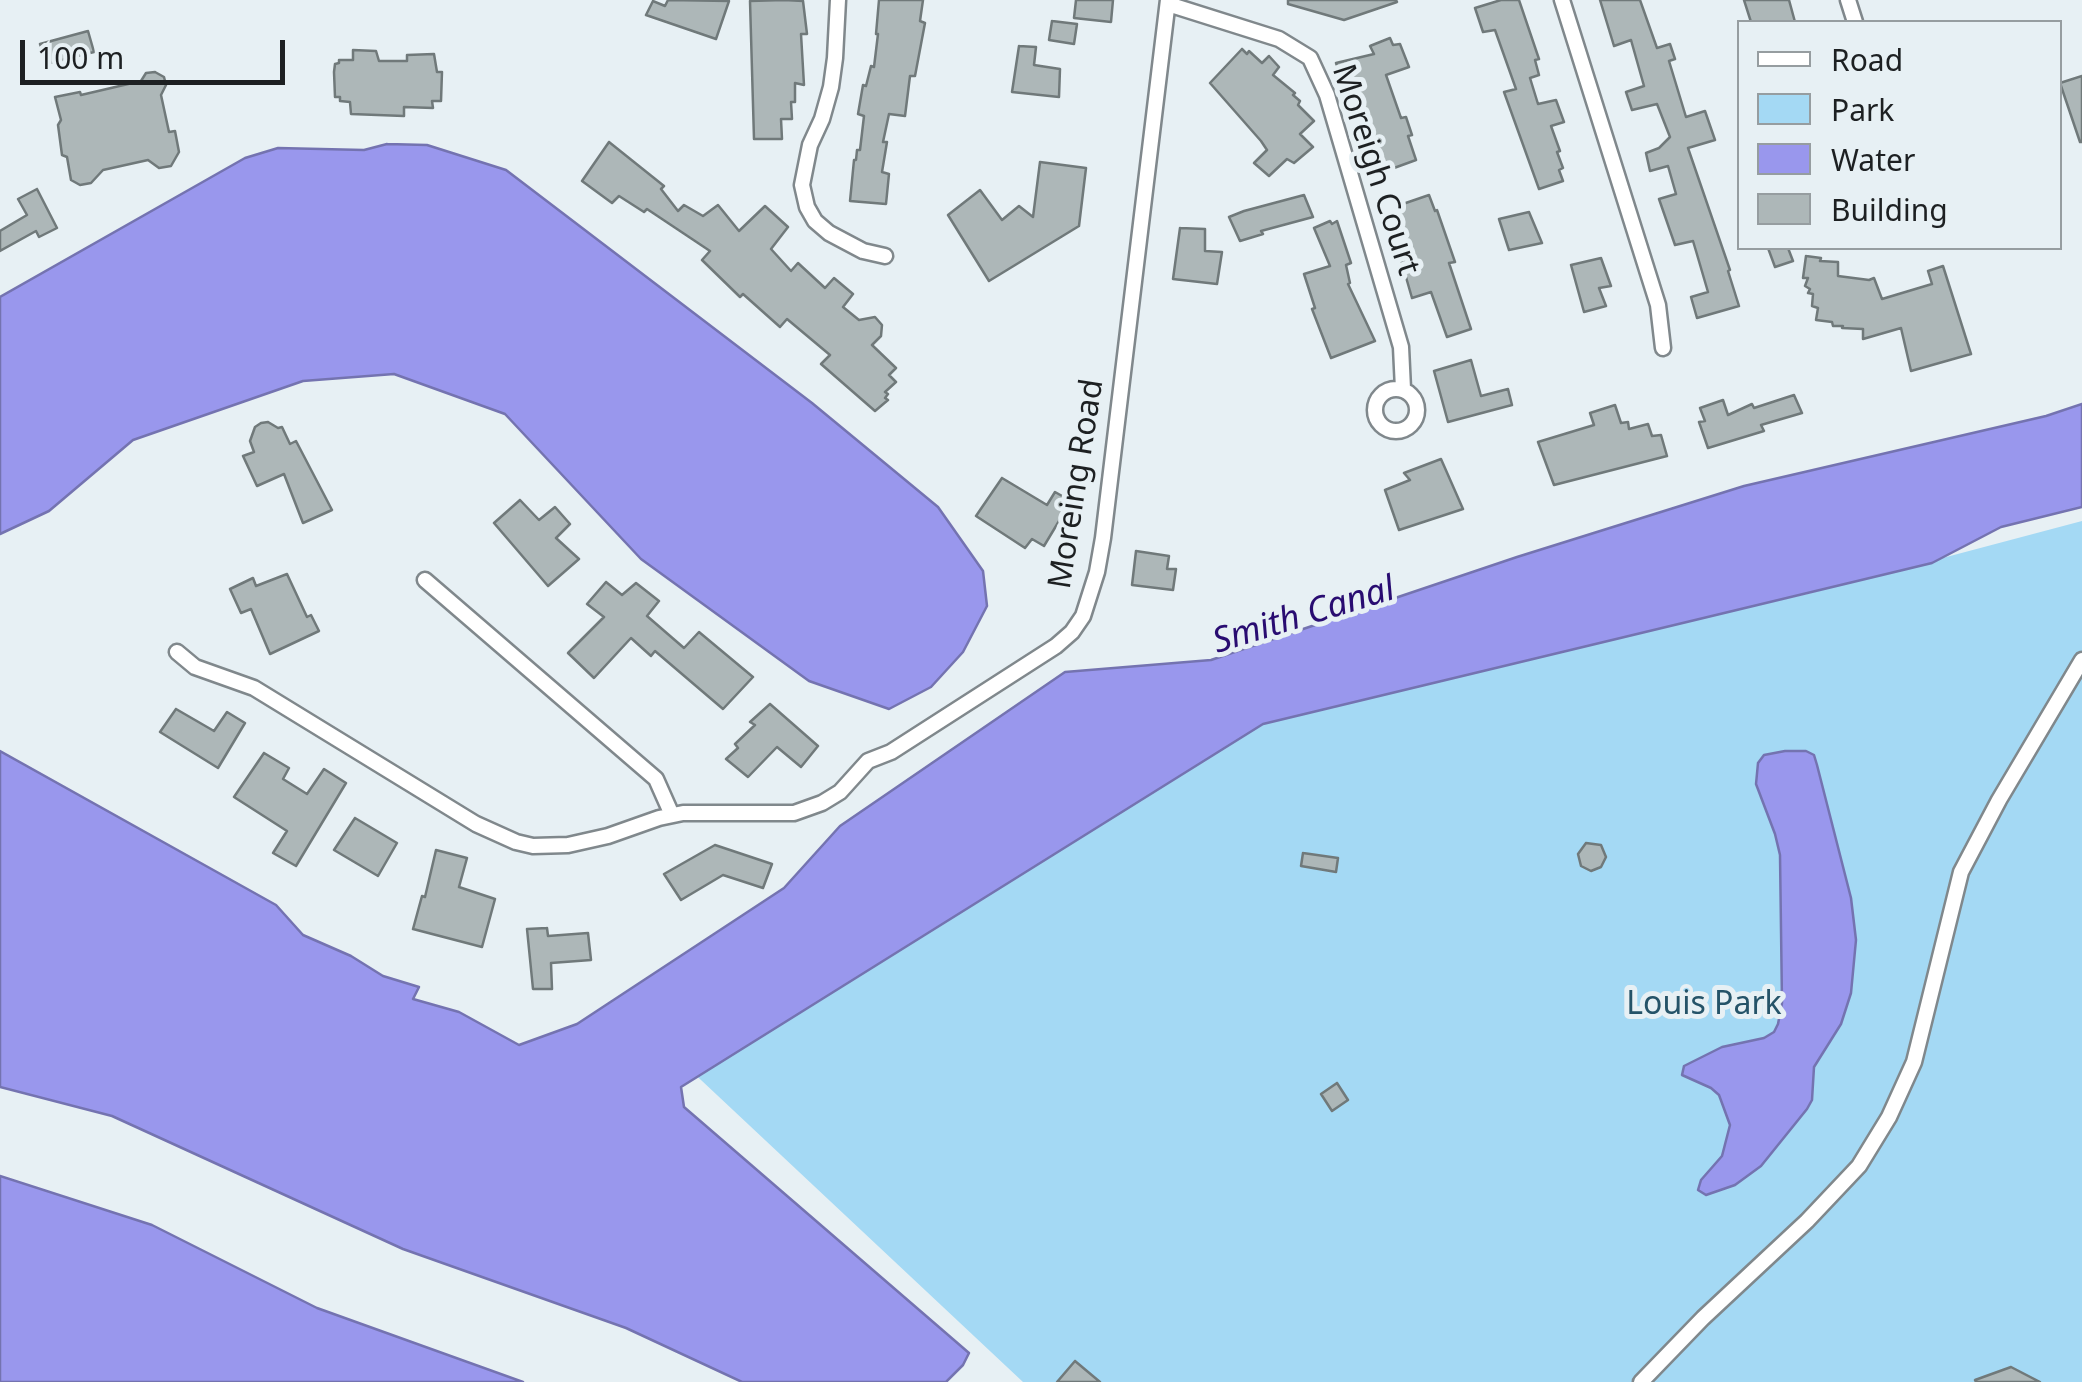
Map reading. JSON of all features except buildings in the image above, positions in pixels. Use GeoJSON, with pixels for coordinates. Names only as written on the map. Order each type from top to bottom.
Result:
{"type":"FeatureCollection","features":[{"type":"Feature","properties":{"kind":"street"},"geometry":{"type":"LineString","coordinates":[[838,0],[831,87],[810,145],[802,185],[815,221],[829,233],[862,251],[885,256]]}},
{"type":"Feature","properties":{"kind":"street"},"geometry":{"type":"LineString","coordinates":[[1562,0],[1658,305],[1663,348]]}},
{"type":"Feature","properties":{"kind":"street","name":"Moreigh Court"},"geometry":{"type":"LineString","coordinates":[[1168,2],[1279,39],[1310,58],[1327,95],[1401,346],[1404,389]]}},
{"type":"Feature","properties":{"kind":"street","name":"Moreing Road"},"geometry":{"type":"LineString","coordinates":[[176,652],[195,667],[254,688],[476,824],[516,842],[568,846],[672,815],[794,813],[840,792],[868,761],[891,752],[1056,646],[1083,616],[1102,538],[1168,2]]}},
{"type":"Feature","properties":{"kind":"street"},"geometry":{"type":"LineString","coordinates":[[425,580],[656,779],[672,815]]}},
{"type":"Feature","properties":{"kind":"street"},"geometry":{"type":"LineString","coordinates":[[1641,1382],[1859,1166],[1889,1117],[1914,1062],[1961,872],[2082,660]]}},
{"type":"Feature","properties":{"kind":"green space","name":"Louis Park"},"geometry":{"type":"Polygon","coordinates":[[[2082,521],[2082,1382],[1023,1382],[685,1065],[1248,724],[1807,594],[2082,521]]]}},
{"type":"Feature","properties":{"kind":"water"},"geometry":{"type":"Polygon","coordinates":[[[387,144],[427,145],[506,170],[812,403],[938,507],[983,571],[987,606],[963,652],[931,687],[889,709],[809,681],[641,559],[505,414],[394,374],[303,381],[133,440],[49,511],[0,534],[0,297],[245,158],[278,148],[364,150],[387,144]]]}},
{"type":"Feature","properties":{"kind":"water"},"geometry":{"type":"Polygon","coordinates":[[[2082,404],[2082,507],[2001,527],[1932,563],[1263,724],[681,1087],[684,1107],[969,1353],[946,1382],[742,1382],[626,1328],[403,1249],[112,1116],[0,1087],[0,751],[276,905],[303,935],[351,956],[383,976],[419,987],[413,999],[459,1012],[519,1045],[577,1024],[784,888],[840,826],[1065,672],[1211,660],[1744,486],[2046,416],[2082,404]]]}},
{"type":"Feature","properties":{"kind":"water"},"geometry":{"type":"Polygon","coordinates":[[[1806,751],[1814,755],[1817,765],[1851,898],[1856,940],[1851,993],[1841,1024],[1814,1067],[1812,1100],[1807,1109],[1761,1166],[1735,1185],[1706,1195],[1698,1190],[1701,1180],[1722,1156],[1730,1125],[1719,1095],[1682,1075],[1684,1066],[1722,1047],[1764,1038],[1778,1024],[1782,1003],[1780,855],[1756,784],[1758,763],[1764,755],[1806,751]]]}},
{"type":"Feature","properties":{"kind":"water"},"geometry":{"type":"Polygon","coordinates":[[[0,1176],[152,1225],[317,1308],[523,1382],[0,1382],[0,1176]]]}},
{"type":"Feature","properties":{"kind":"water label","name":"Smith Canal"},"geometry":{"type":"Point","coordinates":[1304,616]}}]}
